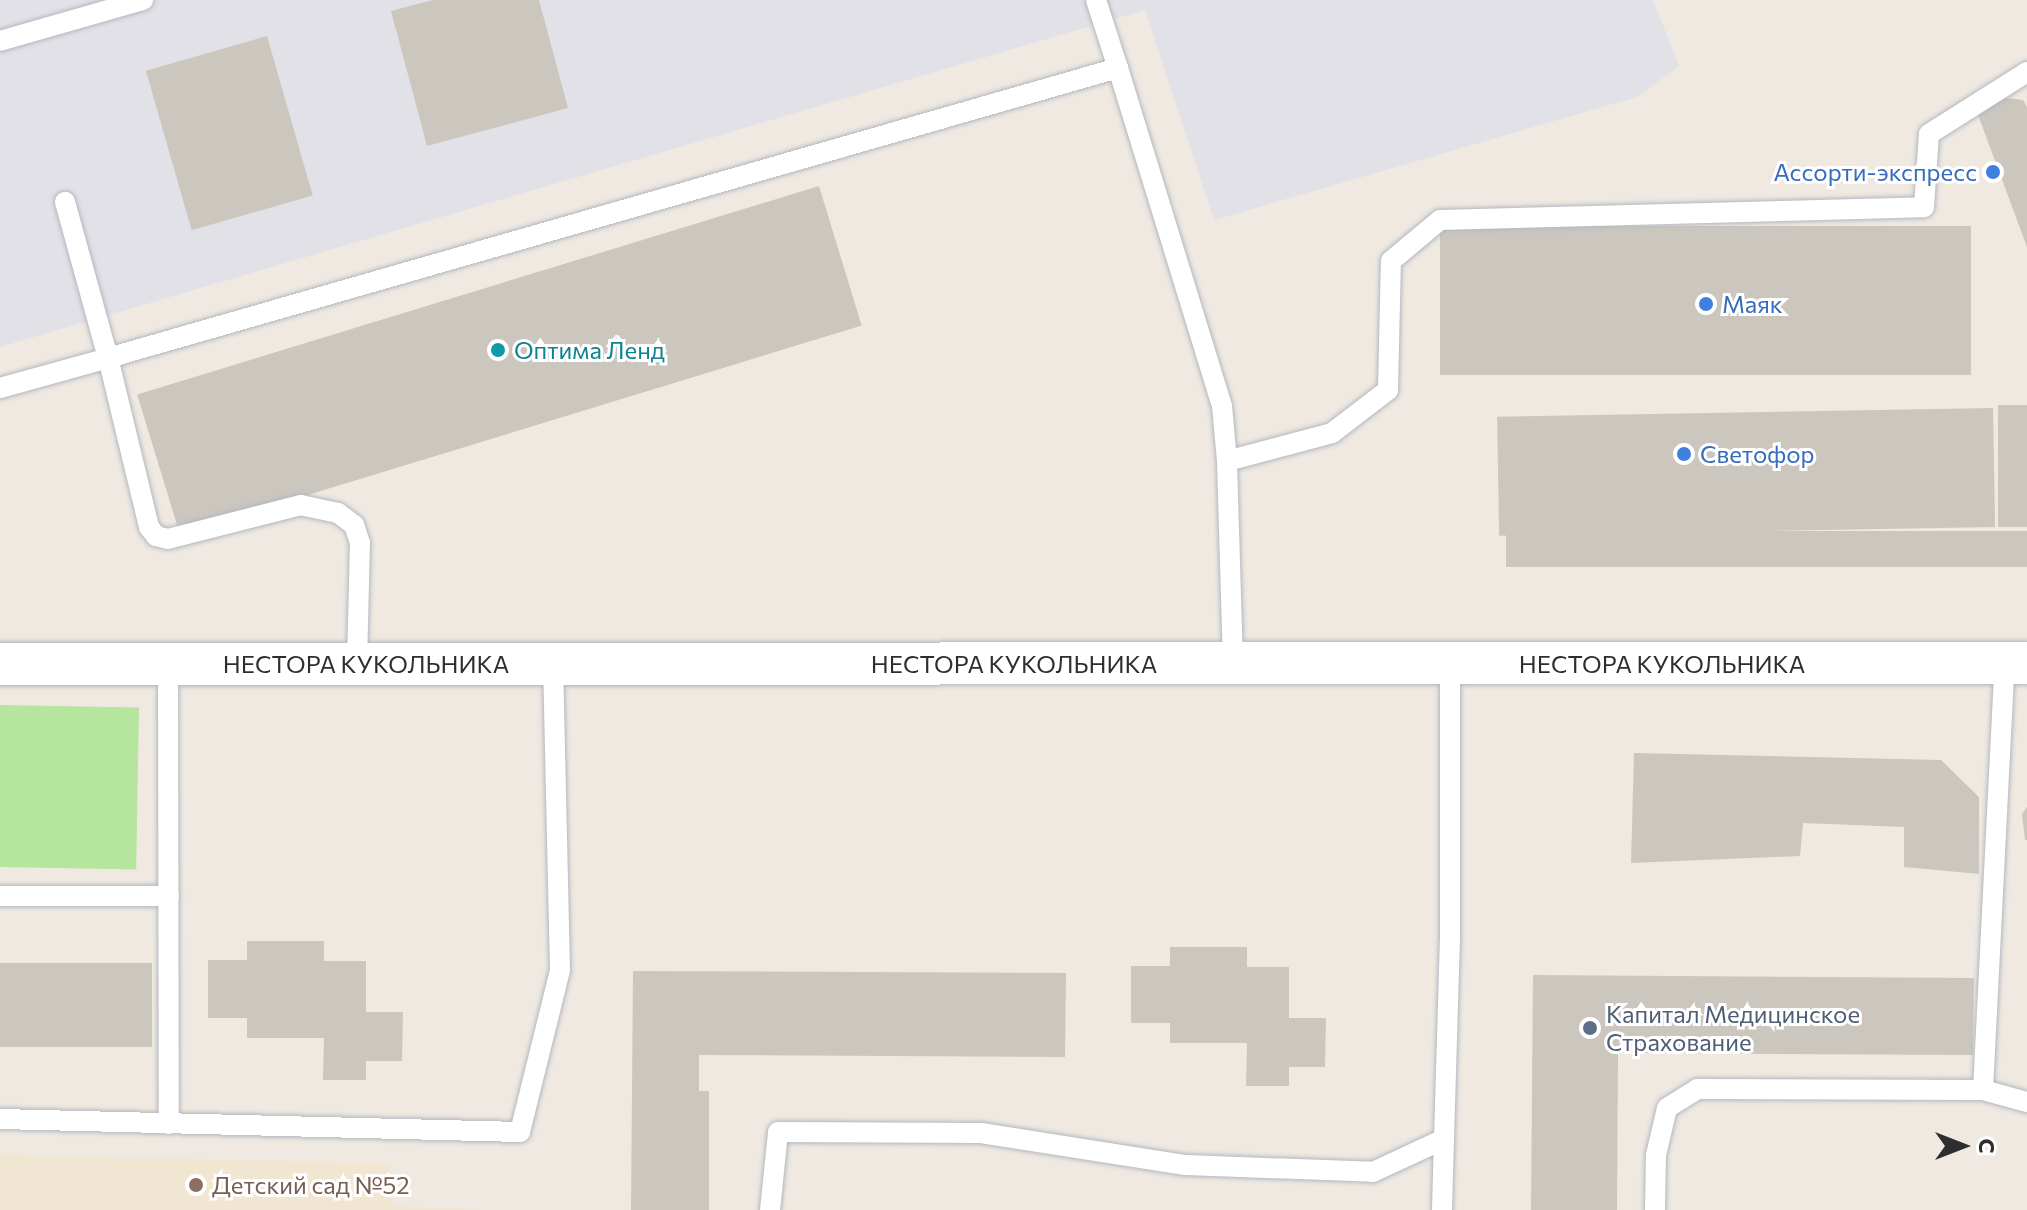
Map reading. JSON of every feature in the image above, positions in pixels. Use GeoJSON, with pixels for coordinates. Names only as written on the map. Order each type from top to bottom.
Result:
{"type":"FeatureCollection","features":[{"type":"Feature","properties":{"kind":"street","name":"НЕСТОРА КУКОЛЬНИКА"},"geometry":{"type":"LineString","coordinates":[[0,664],[2016,663]]}},
{"type":"Feature","properties":{"kind":"lane"},"geometry":{"type":"LineString","coordinates":[[0,41],[143,0]]}},
{"type":"Feature","properties":{"kind":"lane"},"geometry":{"type":"LineString","coordinates":[[1096,0],[1222,406],[1227,461],[1233,664]]}},
{"type":"Feature","properties":{"kind":"lane"},"geometry":{"type":"LineString","coordinates":[[0,388],[1118,68]]}},
{"type":"Feature","properties":{"kind":"lane"},"geometry":{"type":"LineString","coordinates":[[1227,461],[1332,433],[1388,390],[1391,261],[1440,220],[1924,207],[1929,134],[2027,72]]}},
{"type":"Feature","properties":{"kind":"lane"},"geometry":{"type":"LineString","coordinates":[[65,202],[108,358],[149,527],[156,536],[168,539],[301,505],[338,513],[354,525],[360,543],[357,664]]}},
{"type":"Feature","properties":{"kind":"lane"},"geometry":{"type":"LineString","coordinates":[[1983,1090],[2016,663]]}},
{"type":"Feature","properties":{"kind":"lane"},"geometry":{"type":"LineString","coordinates":[[168,664],[169,1124]]}},
{"type":"Feature","properties":{"kind":"lane"},"geometry":{"type":"LineString","coordinates":[[0,1119],[520,1132],[560,970],[553,664]]}},
{"type":"Feature","properties":{"kind":"lane"},"geometry":{"type":"LineString","coordinates":[[1442,1210],[1450,940],[1450,664]]}},
{"type":"Feature","properties":{"kind":"lane"},"geometry":{"type":"LineString","coordinates":[[0,896],[169,896]]}},
{"type":"Feature","properties":{"kind":"lane"},"geometry":{"type":"LineString","coordinates":[[1655,1210],[1656,1155],[1667,1108],[1697,1089],[1983,1090],[2027,1102]]}},
{"type":"Feature","properties":{"kind":"lane"},"geometry":{"type":"LineString","coordinates":[[770,1210],[778,1132],[981,1133],[1186,1165],[1373,1172],[1444,1139]]}},
{"type":"Feature","properties":{"kind":"shaded area"},"geometry":{"type":"Polygon","coordinates":[[[0,0],[1653,0],[1679,66],[1637,97],[1214,220],[1145,10],[0,347],[0,0]]]}},
{"type":"Feature","properties":{"kind":"shaded area","name":"Детский сад №52"},"geometry":{"type":"Polygon","coordinates":[[[0,1154],[391,1164],[391,1206],[484,1210],[0,1210],[0,1154]]]}},
{"type":"Feature","properties":{"kind":"green space"},"geometry":{"type":"Polygon","coordinates":[[[0,705],[139,707],[136,869],[0,867],[0,705]]]}},
{"type":"Feature","properties":{"kind":"building"},"geometry":{"type":"Polygon","coordinates":[[[433,0],[539,0],[568,108],[427,146],[391,11],[433,0]]]}},
{"type":"Feature","properties":{"kind":"building"},"geometry":{"type":"Polygon","coordinates":[[[267,36],[313,196],[192,230],[146,71],[267,36]]]}},
{"type":"Feature","properties":{"kind":"building"},"geometry":{"type":"Polygon","coordinates":[[[1999,97],[2023,100],[2027,107],[2027,247],[1978,115],[1999,97]]]}},
{"type":"Feature","properties":{"kind":"building","name":"Оптима Ленд"},"geometry":{"type":"Polygon","coordinates":[[[819,186],[862,326],[180,534],[137,394],[819,186]]]}},
{"type":"Feature","properties":{"kind":"building","name":"Маяк"},"geometry":{"type":"Polygon","coordinates":[[[1440,226],[1971,226],[1971,375],[1440,375],[1440,226]]]}},
{"type":"Feature","properties":{"kind":"building"},"geometry":{"type":"Polygon","coordinates":[[[1998,405],[2027,405],[2027,527],[1998,527],[1998,405]]]}},
{"type":"Feature","properties":{"kind":"building"},"geometry":{"type":"Polygon","coordinates":[[[1993,408],[1995,527],[1499,536],[1497,417],[1993,408]]]}},
{"type":"Feature","properties":{"kind":"building"},"geometry":{"type":"Polygon","coordinates":[[[1506,531],[2027,531],[2027,567],[1506,567],[1506,531]]]}},
{"type":"Feature","properties":{"kind":"building"},"geometry":{"type":"Polygon","coordinates":[[[1634,753],[1941,760],[1979,797],[1979,874],[1904,867],[1904,827],[1803,823],[1800,856],[1631,863],[1634,753]]]}},
{"type":"Feature","properties":{"kind":"building"},"geometry":{"type":"Polygon","coordinates":[[[2027,807],[2027,840],[2025,840],[2022,814],[2027,807]]]}},
{"type":"Feature","properties":{"kind":"building"},"geometry":{"type":"Polygon","coordinates":[[[247,941],[324,941],[324,961],[366,961],[366,1012],[403,1012],[402,1061],[366,1061],[366,1080],[323,1080],[324,1038],[247,1038],[247,1018],[208,1018],[208,960],[247,960],[247,941]]]}},
{"type":"Feature","properties":{"kind":"building"},"geometry":{"type":"Polygon","coordinates":[[[1170,947],[1247,947],[1247,967],[1289,967],[1289,1018],[1326,1018],[1325,1067],[1289,1067],[1289,1086],[1246,1086],[1247,1043],[1170,1043],[1170,1023],[1131,1023],[1131,966],[1170,966],[1170,947]]]}},
{"type":"Feature","properties":{"kind":"building"},"geometry":{"type":"Polygon","coordinates":[[[0,963],[152,963],[152,1047],[0,1047],[0,963]]]}},
{"type":"Feature","properties":{"kind":"building"},"geometry":{"type":"Polygon","coordinates":[[[633,971],[1066,973],[1065,1057],[699,1055],[699,1091],[709,1091],[709,1210],[631,1210],[633,971]]]}},
{"type":"Feature","properties":{"kind":"building"},"geometry":{"type":"Polygon","coordinates":[[[1533,975],[1974,978],[1973,1055],[1618,1053],[1617,1210],[1531,1210],[1533,975]]]}},
{"type":"Feature","properties":{"kind":"place","name":"Ассорти-экспресс"},"geometry":{"type":"Point","coordinates":[1993,172]}},
{"type":"Feature","properties":{"kind":"place","name":"Маяк"},"geometry":{"type":"Point","coordinates":[1706,304]}},
{"type":"Feature","properties":{"kind":"place","name":"Оптима Ленд"},"geometry":{"type":"Point","coordinates":[498,350]}},
{"type":"Feature","properties":{"kind":"place","name":"Светофор"},"geometry":{"type":"Point","coordinates":[1684,454]}},
{"type":"Feature","properties":{"kind":"place","name":"Капитал Медицинское Страхование"},"geometry":{"type":"Point","coordinates":[1590,1028]}},
{"type":"Feature","properties":{"kind":"place","name":"Детский сад №52"},"geometry":{"type":"Point","coordinates":[196,1185]}}]}
